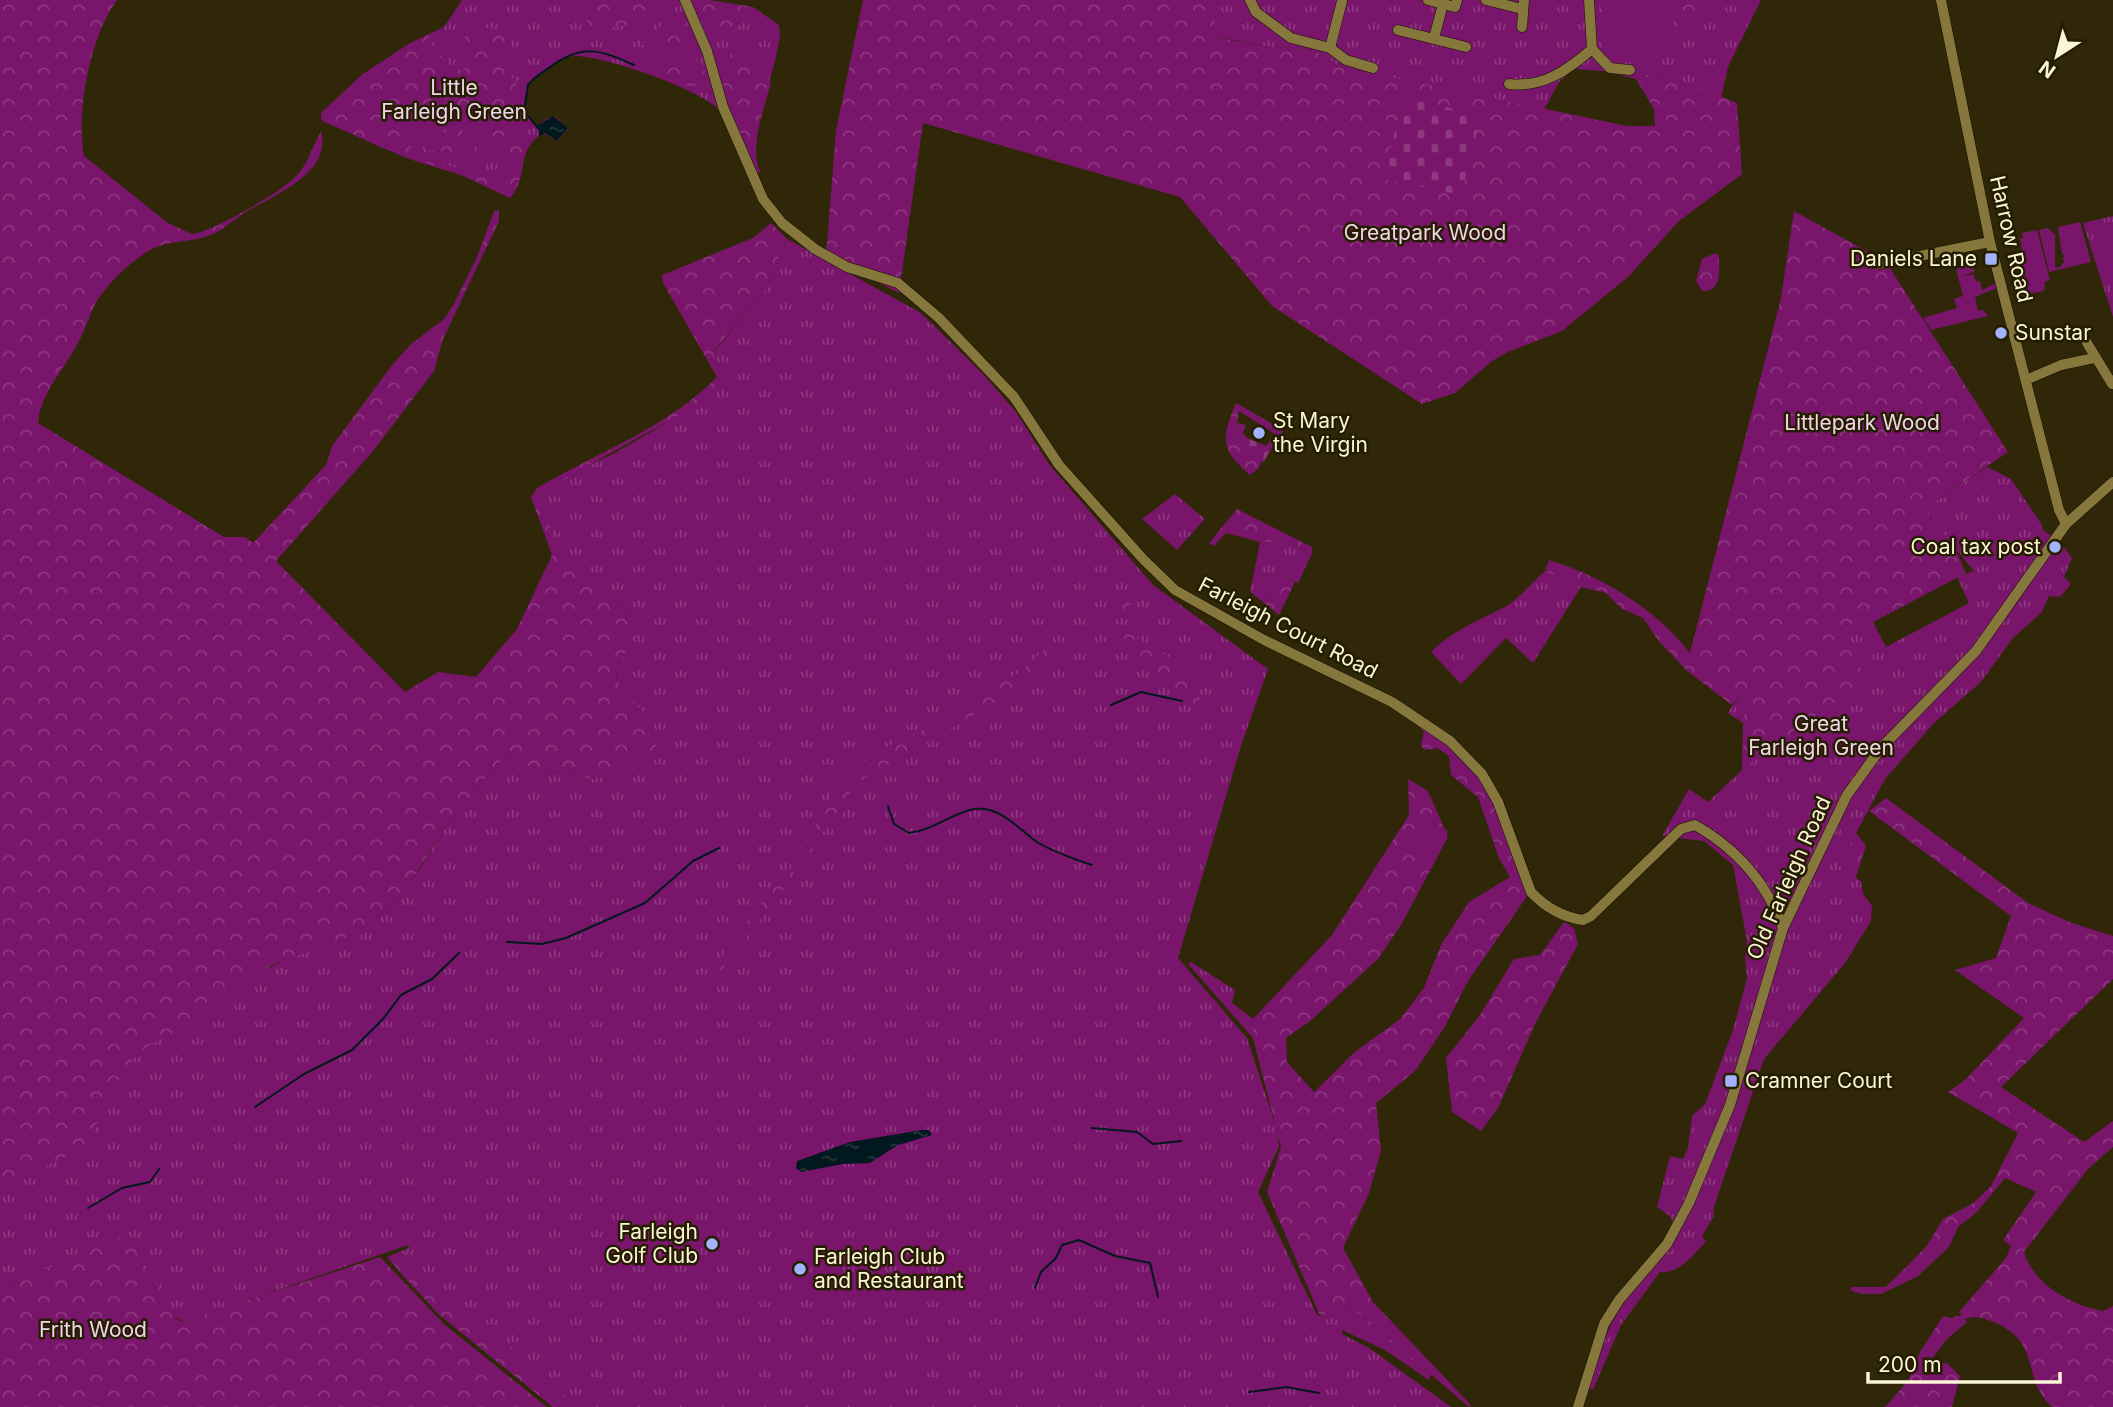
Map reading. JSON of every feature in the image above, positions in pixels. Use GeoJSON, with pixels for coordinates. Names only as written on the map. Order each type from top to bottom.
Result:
{"type":"FeatureCollection","features":[{"type":"Feature","properties":{"kind":"street","name":"Farleigh Court Road"},"geometry":{"type":"LineString","coordinates":[[685,0],[707,51],[723,107],[763,199],[782,223],[815,249],[847,267],[898,283],[939,318],[1014,397],[1059,465],[1143,559],[1175,590],[1254,635],[1392,702],[1450,741],[1482,774],[1498,802],[1531,892],[1541,902],[1567,916],[1583,920],[1591,916],[1681,829],[1695,825],[1730,848],[1759,880],[1777,910],[1783,928]]}},
{"type":"Feature","properties":{"kind":"street"},"geometry":{"type":"LineString","coordinates":[[1250,0],[1256,12],[1291,38],[1330,48],[1346,60],[1373,68]]}},
{"type":"Feature","properties":{"kind":"street"},"geometry":{"type":"LineString","coordinates":[[1428,0],[1455,7],[1457,0]]}},
{"type":"Feature","properties":{"kind":"street"},"geometry":{"type":"LineString","coordinates":[[1486,0],[1523,4],[1522,27]]}},
{"type":"Feature","properties":{"kind":"street"},"geometry":{"type":"LineString","coordinates":[[1589,0],[1592,49],[1610,68],[1630,70]]}},
{"type":"Feature","properties":{"kind":"street","name":"Harrow Road"},"geometry":{"type":"LineString","coordinates":[[1941,0],[1990,242],[2059,510],[2066,524]]}},
{"type":"Feature","properties":{"kind":"street"},"geometry":{"type":"LineString","coordinates":[[1330,48],[1342,1]]}},
{"type":"Feature","properties":{"kind":"street"},"geometry":{"type":"LineString","coordinates":[[1434,38],[1443,4]]}},
{"type":"Feature","properties":{"kind":"street"},"geometry":{"type":"LineString","coordinates":[[1398,30],[1466,47]]}},
{"type":"Feature","properties":{"kind":"street"},"geometry":{"type":"LineString","coordinates":[[1509,84],[1522,86],[1550,79],[1592,49]]}},
{"type":"Feature","properties":{"kind":"street"},"geometry":{"type":"LineString","coordinates":[[1879,264],[1990,242]]}},
{"type":"Feature","properties":{"kind":"street"},"geometry":{"type":"LineString","coordinates":[[2087,343],[2112,384]]}},
{"type":"Feature","properties":{"kind":"street"},"geometry":{"type":"LineString","coordinates":[[2025,376],[2094,358]]}},
{"type":"Feature","properties":{"kind":"street","name":"Old Farleigh Road"},"geometry":{"type":"LineString","coordinates":[[1578,1407],[1604,1324],[1619,1300],[1667,1244],[1709,1158],[1730,1105],[1783,928],[1847,795],[1863,770],[1976,652],[2066,524],[2113,482]]}},
{"type":"Feature","properties":{"kind":"street"},"geometry":{"type":"LineString","coordinates":[[1777,910],[1793,908]]}},
{"type":"Feature","properties":{"kind":"green space"},"geometry":{"type":"Polygon","coordinates":[[[0,0],[117,0],[99,33],[87,75],[82,118],[84,156],[168,223],[192,234],[228,220],[285,185],[298,174],[321,132],[322,147],[318,160],[297,182],[216,233],[151,249],[119,274],[98,299],[81,338],[48,392],[40,412],[38,423],[224,537],[245,537],[253,543],[326,465],[332,446],[393,364],[411,344],[444,319],[453,306],[477,257],[494,211],[499,210],[499,221],[443,339],[434,371],[374,450],[276,561],[405,692],[438,672],[476,677],[517,629],[552,555],[531,497],[537,488],[655,425],[717,377],[663,283],[662,275],[753,238],[771,223],[787,239],[765,290],[713,352],[721,377],[719,382],[691,408],[586,467],[542,497],[557,556],[620,602],[639,627],[618,666],[618,681],[656,729],[655,749],[593,779],[522,765],[505,755],[448,823],[413,878],[391,906],[355,934],[270,966],[193,1021],[147,1047],[127,1064],[85,1148],[0,1186],[0,0]]]}},
{"type":"Feature","properties":{"kind":"green space","name":"Little Farleigh Green"},"geometry":{"type":"Polygon","coordinates":[[[462,0],[709,0],[753,7],[779,25],[780,34],[756,142],[756,158],[760,172],[751,175],[728,123],[707,100],[648,74],[586,57],[568,57],[529,84],[526,107],[532,121],[537,126],[547,118],[556,117],[568,129],[557,141],[543,133],[534,140],[525,156],[520,181],[510,198],[464,176],[409,159],[322,121],[321,113],[363,74],[410,43],[444,27],[462,0]]]}},
{"type":"Feature","properties":{"kind":"green space"},"geometry":{"type":"Polygon","coordinates":[[[569,0],[662,0],[640,21],[599,31],[593,28],[574,2],[569,0]]]}},
{"type":"Feature","properties":{"kind":"green space"},"geometry":{"type":"Polygon","coordinates":[[[692,0],[748,6],[740,24],[728,36],[703,31],[699,7],[692,0]]]}},
{"type":"Feature","properties":{"kind":"green space","name":"Greatpark Wood"},"geometry":{"type":"Polygon","coordinates":[[[863,0],[1217,0],[1213,36],[1265,46],[1306,49],[1321,54],[1338,66],[1627,126],[1655,126],[1654,109],[1636,79],[1666,74],[1737,103],[1742,174],[1679,221],[1629,276],[1562,331],[1508,352],[1492,361],[1455,393],[1422,404],[1272,306],[1180,197],[923,123],[899,293],[826,256],[836,130],[863,0]]]}},
{"type":"Feature","properties":{"kind":"green space"},"geometry":{"type":"Polygon","coordinates":[[[1217,0],[1761,0],[1728,67],[1721,98],[1666,74],[1636,79],[1604,71],[1574,69],[1559,82],[1544,110],[1338,66],[1321,54],[1307,49],[1264,46],[1212,36],[1217,0]]]}},
{"type":"Feature","properties":{"kind":"green space"},"geometry":{"type":"Polygon","coordinates":[[[1601,0],[1680,0],[1680,13],[1661,40],[1667,47],[1640,61],[1616,64],[1604,50],[1601,0]]]}},
{"type":"Feature","properties":{"kind":"green space"},"geometry":{"type":"Polygon","coordinates":[[[1680,0],[1697,0],[1698,14],[1672,51],[1661,40],[1680,13],[1680,0]]]}},
{"type":"Feature","properties":{"kind":"green space"},"geometry":{"type":"Polygon","coordinates":[[[677,17],[686,20],[702,50],[648,49],[642,44],[658,28],[677,17]]]}},
{"type":"Feature","properties":{"kind":"green space"},"geometry":{"type":"Polygon","coordinates":[[[477,28],[500,31],[508,37],[513,49],[503,66],[506,73],[517,81],[515,106],[527,128],[521,176],[510,198],[464,176],[380,147],[321,119],[321,113],[363,74],[428,34],[434,49],[454,69],[463,70],[468,63],[462,52],[462,43],[467,35],[477,28]],[[442,95],[426,123],[412,136],[411,155],[434,164],[470,169],[475,174],[507,187],[511,154],[465,129],[461,138],[475,149],[476,157],[470,161],[453,157],[451,151],[428,151],[423,145],[427,137],[444,134],[447,130],[444,117],[447,97],[442,95]]]}},
{"type":"Feature","properties":{"kind":"green space"},"geometry":{"type":"Polygon","coordinates":[[[738,53],[757,65],[771,82],[757,139],[760,172],[756,173],[728,108],[716,69],[731,54],[738,53]]]}},
{"type":"Feature","properties":{"kind":"green space"},"geometry":{"type":"Polygon","coordinates":[[[650,57],[701,61],[705,72],[694,88],[657,75],[646,62],[650,57]]]}},
{"type":"Feature","properties":{"kind":"green space"},"geometry":{"type":"Polygon","coordinates":[[[1403,97],[1481,115],[1461,195],[1384,179],[1403,97]]]}},
{"type":"Feature","properties":{"kind":"green space","name":"Littlepark Wood"},"geometry":{"type":"Polygon","coordinates":[[[1794,211],[1886,262],[2008,452],[1936,501],[1928,510],[1930,518],[1953,544],[1966,573],[1843,638],[1867,678],[1742,770],[1744,714],[1740,697],[1732,705],[1687,671],[1658,640],[1643,618],[1622,609],[1606,593],[1581,587],[1545,571],[1549,560],[1608,585],[1645,609],[1677,637],[1690,653],[1781,298],[1794,211]]]}},
{"type":"Feature","properties":{"kind":"green space"},"geometry":{"type":"Polygon","coordinates":[[[2113,216],[2113,317],[2083,223],[2113,216]]]}},
{"type":"Feature","properties":{"kind":"green space"},"geometry":{"type":"Polygon","coordinates":[[[2080,222],[2091,262],[2049,272],[2039,230],[2048,228],[2055,235],[2055,267],[2059,268],[2065,261],[2062,260],[2065,255],[2062,254],[2058,227],[2080,222]]]}},
{"type":"Feature","properties":{"kind":"green space"},"geometry":{"type":"Polygon","coordinates":[[[2113,222],[2113,296],[2093,228],[2113,222]]]}},
{"type":"Feature","properties":{"kind":"green space"},"geometry":{"type":"Polygon","coordinates":[[[2037,230],[2050,280],[2045,282],[2044,291],[2021,296],[2025,292],[2026,283],[2020,277],[2020,239],[2023,238],[2022,233],[2037,230]]]}},
{"type":"Feature","properties":{"kind":"green space","name":"Farleigh Golf Club"},"geometry":{"type":"Polygon","coordinates":[[[787,239],[921,313],[983,374],[1016,412],[1048,463],[1153,585],[1268,669],[1240,749],[1178,958],[1247,1038],[1278,1133],[1279,1147],[1258,1192],[1317,1315],[1322,1317],[1340,1303],[1364,1317],[1431,1374],[1429,1380],[1385,1350],[1342,1330],[1342,1334],[1369,1348],[1451,1407],[553,1407],[446,1318],[387,1257],[409,1248],[408,1245],[185,1322],[173,1316],[155,1284],[17,1282],[0,1290],[0,710],[260,972],[298,954],[355,934],[391,906],[417,873],[448,823],[505,755],[522,765],[593,779],[656,748],[654,727],[621,687],[617,677],[619,664],[635,639],[639,627],[620,602],[556,556],[542,497],[547,490],[566,477],[620,450],[672,419],[719,382],[721,376],[713,353],[765,290],[787,239]]]}},
{"type":"Feature","properties":{"kind":"green space"},"geometry":{"type":"Polygon","coordinates":[[[1715,253],[1719,256],[1718,280],[1713,288],[1702,291],[1696,281],[1702,259],[1715,253]]]}},
{"type":"Feature","properties":{"kind":"green space"},"geometry":{"type":"Polygon","coordinates":[[[1973,265],[1974,272],[1960,277],[1974,274],[1976,282],[1980,281],[1982,290],[1996,283],[1997,288],[1975,297],[1978,311],[1983,310],[1988,316],[1931,330],[1923,318],[1957,308],[1954,299],[1963,296],[1956,269],[1973,265]]]}},
{"type":"Feature","properties":{"kind":"green space"},"geometry":{"type":"Polygon","coordinates":[[[1236,403],[1283,430],[1280,437],[1239,411],[1237,423],[1246,425],[1243,433],[1263,456],[1259,468],[1250,475],[1233,458],[1226,443],[1228,426],[1236,403]]]}},
{"type":"Feature","properties":{"kind":"green space"},"geometry":{"type":"Polygon","coordinates":[[[1273,437],[1277,439],[1263,463],[1242,440],[1247,438],[1266,446],[1273,437]]]}},
{"type":"Feature","properties":{"kind":"green space","name":"Great Farleigh Green"},"geometry":{"type":"Polygon","coordinates":[[[1987,467],[2011,479],[2043,530],[2061,543],[2072,558],[2064,577],[2071,584],[2060,597],[2049,596],[2042,612],[2013,638],[1981,682],[1934,723],[1885,779],[1839,865],[1861,881],[1863,894],[1872,906],[1871,921],[1845,963],[1764,1059],[1713,1210],[1714,1216],[1702,1236],[1706,1241],[1680,1266],[1674,1270],[1660,1272],[1621,1325],[1593,1390],[1589,1388],[1611,1325],[1627,1299],[1650,1271],[1643,1264],[1665,1240],[1673,1223],[1671,1217],[1657,1207],[1670,1156],[1683,1159],[1688,1148],[1692,1116],[1705,1104],[1733,1030],[1747,978],[1747,941],[1733,865],[1704,841],[1662,836],[1689,789],[1708,802],[1742,770],[1743,723],[1728,713],[1753,687],[1793,662],[1873,622],[1886,647],[1969,603],[1957,577],[1974,571],[1930,518],[1928,510],[1936,501],[1987,467]]]}},
{"type":"Feature","properties":{"kind":"green space"},"geometry":{"type":"Polygon","coordinates":[[[1175,494],[1205,519],[1177,550],[1142,519],[1175,494]]]}},
{"type":"Feature","properties":{"kind":"green space"},"geometry":{"type":"Polygon","coordinates":[[[1237,509],[1312,547],[1312,554],[1287,541],[1260,542],[1226,533],[1214,546],[1209,543],[1237,509]]]}},
{"type":"Feature","properties":{"kind":"green space"},"geometry":{"type":"Polygon","coordinates":[[[1287,541],[1312,554],[1298,583],[1277,572],[1263,602],[1250,592],[1260,542],[1287,541]]]}},
{"type":"Feature","properties":{"kind":"green space"},"geometry":{"type":"Polygon","coordinates":[[[1545,571],[1581,587],[1533,663],[1506,638],[1461,684],[1431,652],[1456,632],[1509,605],[1545,571]]]}},
{"type":"Feature","properties":{"kind":"green space"},"geometry":{"type":"Polygon","coordinates":[[[1277,572],[1295,582],[1279,615],[1263,602],[1277,572]]]}},
{"type":"Feature","properties":{"kind":"green space"},"geometry":{"type":"Polygon","coordinates":[[[1121,596],[1132,605],[1112,618],[1104,608],[1121,596]]]}},
{"type":"Feature","properties":{"kind":"green space"},"geometry":{"type":"Polygon","coordinates":[[[1100,614],[1103,624],[1072,645],[1070,637],[1100,614]]]}},
{"type":"Feature","properties":{"kind":"green space"},"geometry":{"type":"Polygon","coordinates":[[[1125,630],[1192,672],[1194,689],[1212,716],[1200,729],[1193,724],[1194,711],[1186,701],[1124,639],[1125,630]]]}},
{"type":"Feature","properties":{"kind":"green space"},"geometry":{"type":"Polygon","coordinates":[[[1048,647],[1054,647],[1066,656],[1019,689],[858,782],[802,862],[797,857],[842,778],[878,751],[937,723],[1020,672],[1048,647]]]}},
{"type":"Feature","properties":{"kind":"green space"},"geometry":{"type":"Polygon","coordinates":[[[1418,725],[1462,759],[1491,798],[1528,895],[1468,981],[1444,1028],[1415,1071],[1376,1103],[1381,1151],[1369,1193],[1343,1248],[1373,1302],[1471,1405],[1469,1407],[1364,1317],[1340,1303],[1321,1318],[1267,1192],[1281,1147],[1253,1038],[1253,1019],[1332,935],[1409,815],[1408,779],[1428,791],[1448,837],[1401,925],[1378,959],[1309,1022],[1286,1038],[1287,1062],[1314,1092],[1356,1051],[1400,1019],[1424,988],[1441,945],[1469,902],[1510,877],[1499,858],[1478,797],[1451,775],[1449,756],[1437,748],[1424,750],[1421,744],[1424,732],[1418,725]]]}},
{"type":"Feature","properties":{"kind":"green space"},"geometry":{"type":"Polygon","coordinates":[[[1886,798],[2028,903],[2069,922],[2113,936],[2113,979],[2001,1087],[2084,1142],[2113,1121],[2113,1147],[2088,1169],[2024,1252],[2036,1274],[2055,1292],[2079,1304],[2103,1311],[2113,1306],[2113,1407],[2052,1407],[2036,1384],[2025,1349],[2018,1338],[1991,1321],[1975,1317],[1965,1319],[1967,1322],[1946,1340],[1931,1360],[1948,1364],[1960,1376],[1952,1407],[1885,1407],[1908,1381],[1920,1352],[1943,1316],[1950,1318],[1962,1315],[1959,1312],[2006,1258],[2011,1246],[2003,1240],[2036,1192],[2005,1178],[1976,1213],[1958,1227],[1949,1247],[1918,1276],[1881,1294],[1861,1294],[1850,1290],[1852,1287],[1886,1287],[1926,1247],[1943,1219],[1972,1204],[1991,1186],[2018,1133],[1948,1092],[1965,1080],[2024,1018],[1955,970],[1996,958],[2011,916],[1869,811],[1886,798]]]}},
{"type":"Feature","properties":{"kind":"green space"},"geometry":{"type":"Polygon","coordinates":[[[1431,823],[1448,831],[1433,859],[1417,851],[1431,823]]]}},
{"type":"Feature","properties":{"kind":"green space"},"geometry":{"type":"Polygon","coordinates":[[[1856,833],[1866,846],[1856,877],[1839,865],[1856,833]]]}},
{"type":"Feature","properties":{"kind":"green space"},"geometry":{"type":"Polygon","coordinates":[[[788,867],[795,874],[721,971],[711,971],[788,867]]]}},
{"type":"Feature","properties":{"kind":"green space"},"geometry":{"type":"Polygon","coordinates":[[[1564,922],[1574,928],[1578,944],[1535,1024],[1498,1108],[1481,1131],[1452,1112],[1446,1058],[1480,1015],[1514,959],[1540,955],[1564,922]]]}},
{"type":"Feature","properties":{"kind":"green space"},"geometry":{"type":"Polygon","coordinates":[[[1191,962],[1235,990],[1232,1003],[1253,1019],[1253,1038],[1188,964],[1191,962]]]}},
{"type":"Feature","properties":{"kind":"green space","name":"Frith Wood"},"geometry":{"type":"Polygon","coordinates":[[[129,1234],[173,1316],[182,1322],[380,1257],[445,1325],[547,1407],[0,1407],[0,1290],[91,1248],[129,1234]]]}},
{"type":"Feature","properties":{"kind":"green space"},"geometry":{"type":"Polygon","coordinates":[[[408,1252],[454,1309],[478,1320],[514,1350],[517,1365],[543,1378],[579,1407],[553,1407],[437,1313],[390,1260],[408,1252]]]}},
{"type":"Feature","properties":{"kind":"water"},"geometry":{"type":"Polygon","coordinates":[[[553,116],[568,128],[557,141],[545,133],[539,136],[538,125],[553,116]]]}},
{"type":"Feature","properties":{"kind":"water"},"geometry":{"type":"Polygon","coordinates":[[[929,1130],[932,1135],[898,1145],[870,1163],[843,1164],[801,1172],[796,1168],[797,1161],[850,1142],[929,1130]]]}},
{"type":"Feature","properties":{"kind":"waterway"},"geometry":{"type":"LineString","coordinates":[[538,128],[524,111],[528,85],[550,67],[572,55],[591,51],[611,55],[634,65]]}},
{"type":"Feature","properties":{"kind":"waterway"},"geometry":{"type":"LineString","coordinates":[[1111,705],[1141,692],[1182,701]]}},
{"type":"Feature","properties":{"kind":"waterway"},"geometry":{"type":"LineString","coordinates":[[888,806],[894,824],[909,833],[967,810],[993,811],[1043,846],[1092,865]]}},
{"type":"Feature","properties":{"kind":"waterway"},"geometry":{"type":"LineString","coordinates":[[507,942],[542,944],[566,938],[645,903],[693,861],[719,848]]}},
{"type":"Feature","properties":{"kind":"waterway"},"geometry":{"type":"LineString","coordinates":[[255,1107],[304,1074],[352,1050],[383,1019],[401,995],[432,979],[459,953]]}},
{"type":"Feature","properties":{"kind":"waterway"},"geometry":{"type":"LineString","coordinates":[[1092,1128],[1137,1132],[1153,1144],[1181,1141]]}},
{"type":"Feature","properties":{"kind":"waterway"},"geometry":{"type":"LineString","coordinates":[[88,1208],[122,1188],[150,1182],[159,1169]]}},
{"type":"Feature","properties":{"kind":"waterway"},"geometry":{"type":"LineString","coordinates":[[1035,1288],[1041,1272],[1056,1258],[1062,1245],[1079,1240],[1115,1256],[1150,1263],[1158,1297]]}},
{"type":"Feature","properties":{"kind":"waterway"},"geometry":{"type":"LineString","coordinates":[[1249,1392],[1286,1387],[1319,1393]]}},
{"type":"Feature","properties":{"kind":"place","name":"Daniels Lane"},"geometry":{"type":"Point","coordinates":[1991,259]}},
{"type":"Feature","properties":{"kind":"place","name":"Sunstar"},"geometry":{"type":"Point","coordinates":[2001,333]}},
{"type":"Feature","properties":{"kind":"place","name":"St Mary the Virgin"},"geometry":{"type":"Point","coordinates":[1259,433]}},
{"type":"Feature","properties":{"kind":"place","name":"Coal tax post"},"geometry":{"type":"Point","coordinates":[2055,547]}},
{"type":"Feature","properties":{"kind":"place","name":"Cramner Court"},"geometry":{"type":"Point","coordinates":[1731,1081]}},
{"type":"Feature","properties":{"kind":"place","name":"Farleigh Golf Club"},"geometry":{"type":"Point","coordinates":[712,1244]}},
{"type":"Feature","properties":{"kind":"place","name":"Farleigh Club and Restaurant"},"geometry":{"type":"Point","coordinates":[800,1269]}}]}
